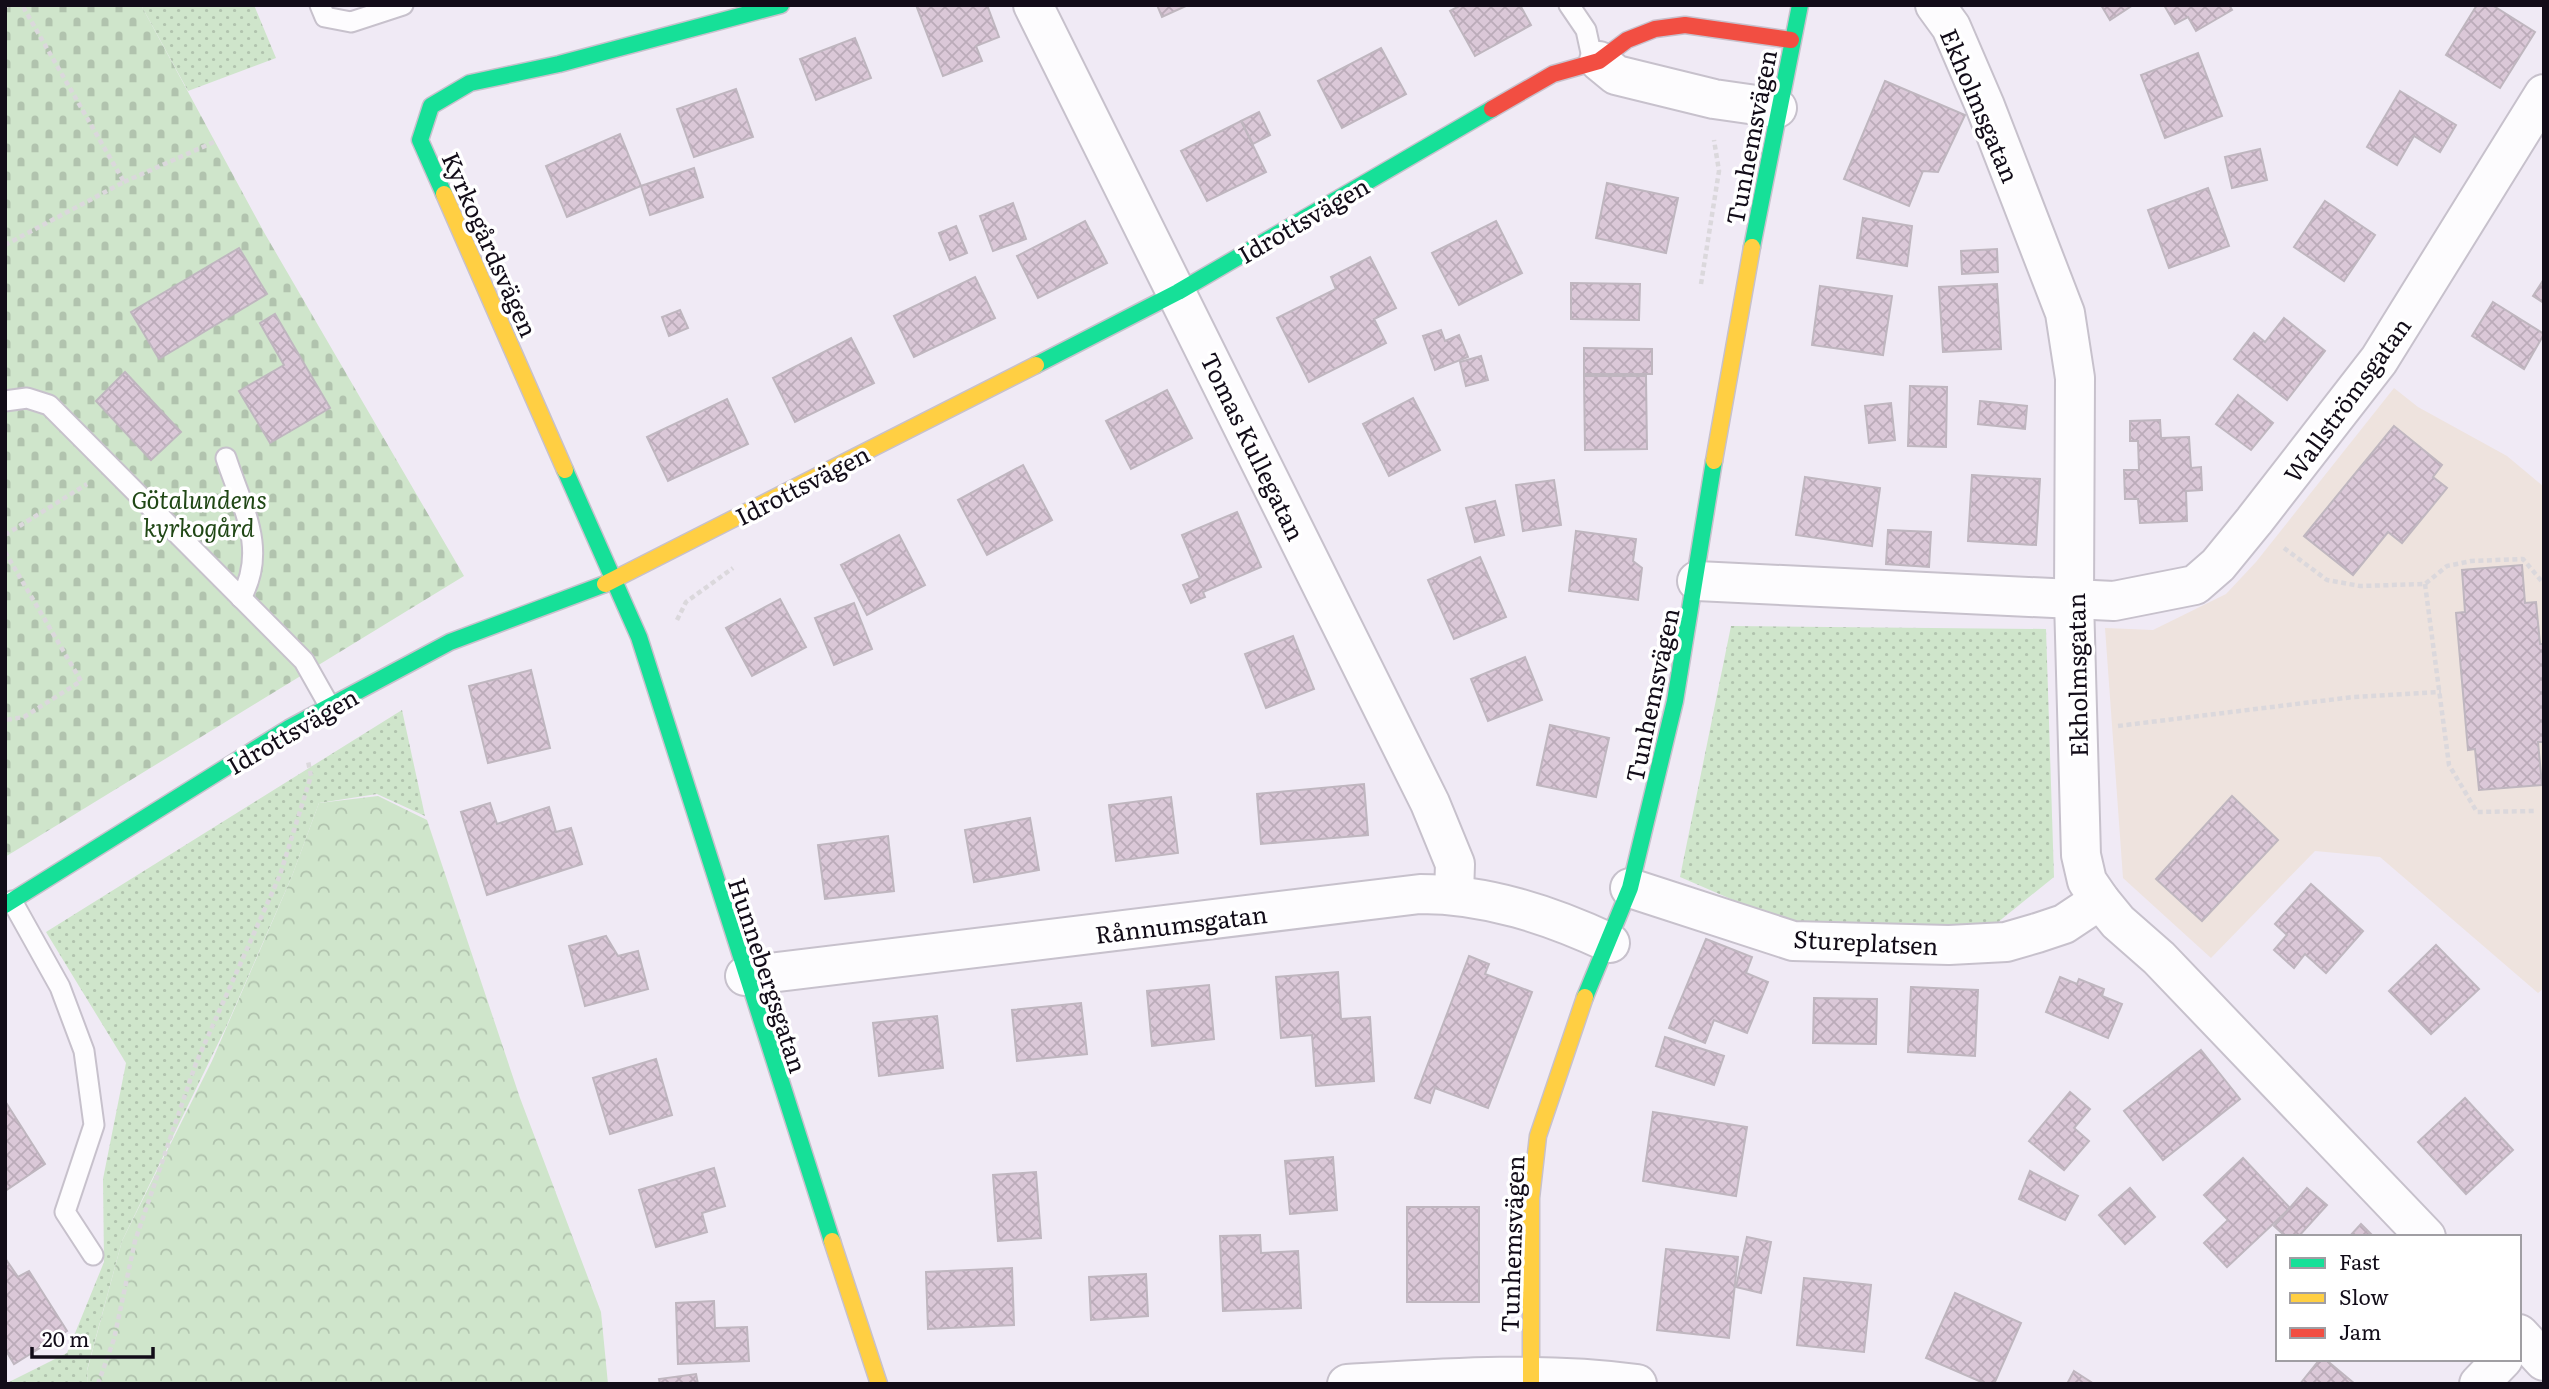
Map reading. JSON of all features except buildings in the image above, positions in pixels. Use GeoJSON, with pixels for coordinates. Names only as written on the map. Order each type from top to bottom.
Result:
{"type":"FeatureCollection","features":[{"type":"Feature","properties":{"kind":"street","name":"Kyrkogårdsvägen"},"geometry":{"type":"LineString","coordinates":[[614,580],[420,140],[431,106],[470,83],[559,64],[781,5]]}},
{"type":"Feature","properties":{"kind":"street","name":"Tomas Kullegatan"},"geometry":{"type":"LineString","coordinates":[[1033,5],[1430,803],[1455,864],[1454,894]]}},
{"type":"Feature","properties":{"kind":"street","name":"Tunhemsvägen"},"geometry":{"type":"LineString","coordinates":[[1531,1380],[1531,1198],[1538,1136],[1574,1025],[1610,943],[1630,888],[1675,701],[1697,581],[1723,406],[1776,108],[1800,5]]}},
{"type":"Feature","properties":{"kind":"street","name":"Ekholmsgatan"},"geometry":{"type":"LineString","coordinates":[[1938,6],[1951,27],[1984,106],[2065,313],[2075,378],[2076,731],[2081,855],[2087,881],[2100,900],[2424,1235]]}},
{"type":"Feature","properties":{"kind":"street","name":"Idrottsvägen"},"geometry":{"type":"LineString","coordinates":[[9,903],[289,728],[450,642],[614,580],[1178,292],[1553,74],[1596,62],[1627,40],[1655,29],[1685,25],[1791,40]]}},
{"type":"Feature","properties":{"kind":"street"},"geometry":{"type":"LineString","coordinates":[[1596,62],[1616,75],[1664,88],[1776,108]]}},
{"type":"Feature","properties":{"kind":"street","name":"Wallströmsgatan"},"geometry":{"type":"LineString","coordinates":[[2074,600],[2114,601],[2195,585],[2218,565],[2379,360],[2544,94]]}},
{"type":"Feature","properties":{"kind":"street","name":"Hunnebergsgatan"},"geometry":{"type":"LineString","coordinates":[[614,580],[639,636],[745,976],[879,1384]]}},
{"type":"Feature","properties":{"kind":"street"},"geometry":{"type":"LineString","coordinates":[[1697,581],[2074,600]]}},
{"type":"Feature","properties":{"kind":"street","name":"Stureplatsen"},"geometry":{"type":"LineString","coordinates":[[1630,888],[1793,941],[1949,945],[2006,942],[2037,933],[2064,924],[2100,900]]}},
{"type":"Feature","properties":{"kind":"street","name":"Rånnumsgatan"},"geometry":{"type":"LineString","coordinates":[[745,976],[1406,895],[1454,894],[1492,900],[1564,922],[1610,943]]}},
{"type":"Feature","properties":{"kind":"street"},"geometry":{"type":"LineString","coordinates":[[2479,1384],[2505,1361]]}},
{"type":"Feature","properties":{"kind":"street"},"geometry":{"type":"LineString","coordinates":[[1347,1384],[1531,1380],[1576,1376],[1637,1384]]}},
{"type":"Feature","properties":{"kind":"lane"},"geometry":{"type":"LineString","coordinates":[[320,5],[325,17],[351,22],[403,5]]}},
{"type":"Feature","properties":{"kind":"lane"},"geometry":{"type":"LineString","coordinates":[[1569,5],[1586,30],[1596,62]]}},
{"type":"Feature","properties":{"kind":"lane"},"geometry":{"type":"LineString","coordinates":[[5,401],[27,398],[49,405],[304,661],[330,707]]}},
{"type":"Feature","properties":{"kind":"lane"},"geometry":{"type":"LineString","coordinates":[[226,458],[254,544],[253,576],[241,598]]}},
{"type":"Feature","properties":{"kind":"lane"},"geometry":{"type":"LineString","coordinates":[[9,903],[60,987],[84,1051],[94,1125],[65,1212],[93,1255]]}},
{"type":"Feature","properties":{"kind":"path"},"geometry":{"type":"LineString","coordinates":[[22,5],[124,182]]}},
{"type":"Feature","properties":{"kind":"path"},"geometry":{"type":"LineString","coordinates":[[1700,290],[1719,171],[1712,132]]}},
{"type":"Feature","properties":{"kind":"path"},"geometry":{"type":"LineString","coordinates":[[5,245],[124,182],[214,142]]}},
{"type":"Feature","properties":{"kind":"path"},"geometry":{"type":"LineString","coordinates":[[5,535],[112,468]]}},
{"type":"Feature","properties":{"kind":"path"},"geometry":{"type":"LineString","coordinates":[[2255,521],[2282,547],[2326,580],[2360,586],[2426,584],[2447,566],[2471,561],[2523,559],[2544,584]]}},
{"type":"Feature","properties":{"kind":"path"},"geometry":{"type":"LineString","coordinates":[[5,552],[81,681],[24,717],[5,720]]}},
{"type":"Feature","properties":{"kind":"path"},"geometry":{"type":"LineString","coordinates":[[2426,584],[2449,765],[2477,812],[2536,811]]}},
{"type":"Feature","properties":{"kind":"path"},"geometry":{"type":"LineString","coordinates":[[2076,731],[2353,697],[2441,692]]}},
{"type":"Feature","properties":{"kind":"path"},"geometry":{"type":"LineString","coordinates":[[98,1384],[114,1339],[135,1241],[196,1063],[280,875],[304,802],[311,776],[305,748],[289,728]]}},
{"type":"Feature","properties":{"kind":"shaded area"},"geometry":{"type":"Polygon","coordinates":[[[2394,388],[2418,407],[2507,456],[2544,487],[2544,988],[2538,993],[2380,857],[2315,851],[2211,958],[2123,878],[2105,628],[2153,630],[2226,594],[2256,562],[2394,388]]]}},
{"type":"Feature","properties":{"kind":"green space","name":"Götalundens kyrkogård"},"geometry":{"type":"Polygon","coordinates":[[[5,5],[141,5],[265,234],[464,576],[5,857],[5,5]]]}},
{"type":"Feature","properties":{"kind":"green space"},"geometry":{"type":"Polygon","coordinates":[[[141,5],[254,5],[276,58],[188,91],[141,5]]]}},
{"type":"Feature","properties":{"kind":"green space"},"geometry":{"type":"Polygon","coordinates":[[[1731,626],[2046,629],[2054,877],[1987,931],[1782,921],[1680,877],[1731,626]]]}},
{"type":"Feature","properties":{"kind":"green space"},"geometry":{"type":"Polygon","coordinates":[[[402,710],[425,816],[377,794],[319,803],[292,876],[227,1025],[122,1241],[87,1370],[88,1384],[5,1384],[67,1353],[104,1262],[103,1179],[126,1063],[46,932],[402,710]]]}},
{"type":"Feature","properties":{"kind":"green space"},"geometry":{"type":"Polygon","coordinates":[[[378,796],[427,820],[520,1098],[601,1312],[608,1384],[88,1384],[87,1371],[122,1241],[212,1061],[292,876],[319,803],[378,796]]]}},
{"type":"Feature","properties":{"kind":"traffic: fast"},"geometry":{"type":"LineString","coordinates":[[444,194],[420,140],[431,106],[470,83],[559,64],[781,5]]}},
{"type":"Feature","properties":{"kind":"traffic: fast"},"geometry":{"type":"LineString","coordinates":[[1752,247],[1800,5]]}},
{"type":"Feature","properties":{"kind":"traffic: fast"},"geometry":{"type":"LineString","coordinates":[[1036,365],[1178,292],[1492,109]]}},
{"type":"Feature","properties":{"kind":"traffic: fast"},"geometry":{"type":"LineString","coordinates":[[1585,997],[1630,888],[1675,701],[1714,461]]}},
{"type":"Feature","properties":{"kind":"traffic: fast"},"geometry":{"type":"LineString","coordinates":[[565,470],[639,637],[832,1241]]}},
{"type":"Feature","properties":{"kind":"traffic: fast"},"geometry":{"type":"LineString","coordinates":[[5,905],[289,728],[450,642],[605,584]]}},
{"type":"Feature","properties":{"kind":"traffic: slow"},"geometry":{"type":"LineString","coordinates":[[444,194],[565,470]]}},
{"type":"Feature","properties":{"kind":"traffic: slow"},"geometry":{"type":"LineString","coordinates":[[1714,461],[1752,247]]}},
{"type":"Feature","properties":{"kind":"traffic: slow"},"geometry":{"type":"LineString","coordinates":[[605,584],[1036,365]]}},
{"type":"Feature","properties":{"kind":"traffic: slow"},"geometry":{"type":"LineString","coordinates":[[1531,1384],[1531,1198],[1538,1136],[1585,997]]}},
{"type":"Feature","properties":{"kind":"traffic: slow"},"geometry":{"type":"LineString","coordinates":[[832,1241],[879,1384]]}},
{"type":"Feature","properties":{"kind":"traffic: jam"},"geometry":{"type":"LineString","coordinates":[[1492,109],[1553,74],[1599,61],[1627,40],[1655,29],[1685,25],[1791,40]]}}]}
